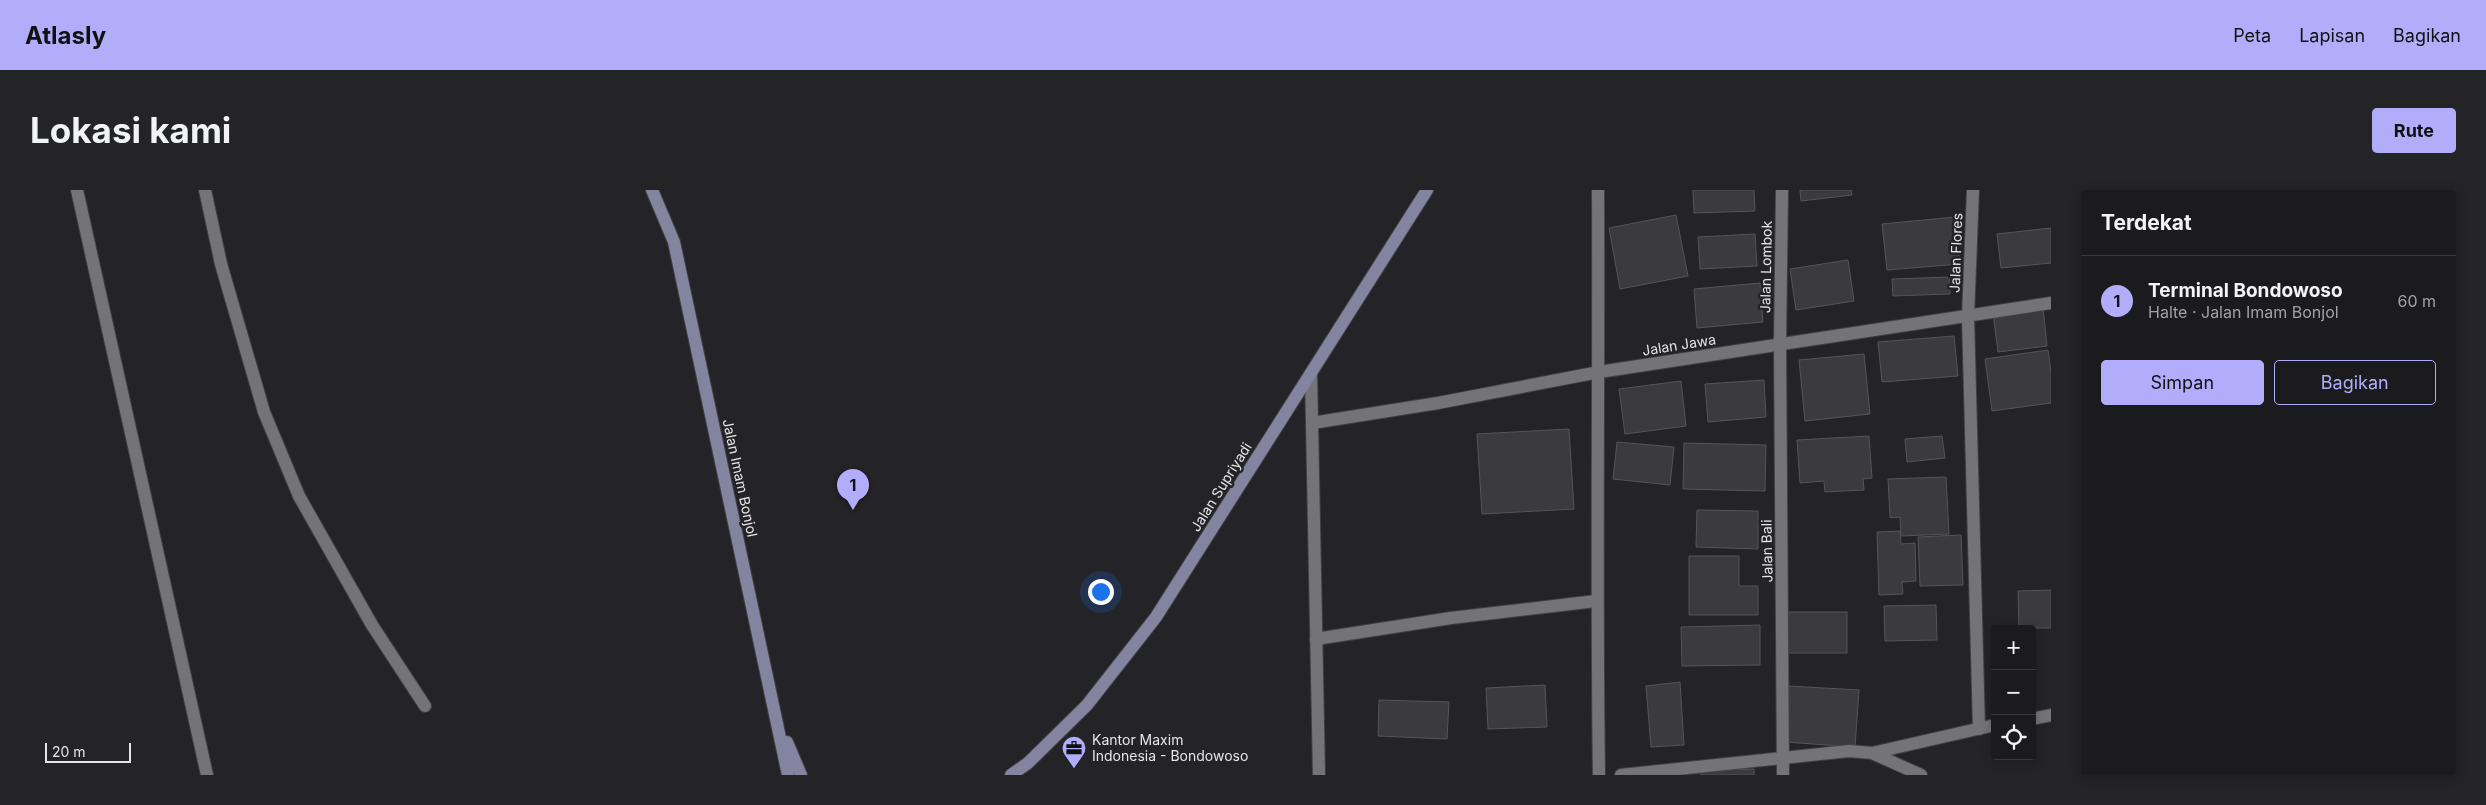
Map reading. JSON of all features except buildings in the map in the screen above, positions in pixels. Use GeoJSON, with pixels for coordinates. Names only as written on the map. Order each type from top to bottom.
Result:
{"type":"FeatureCollection","features":[{"type":"Feature","properties":{"kind":"street"},"geometry":{"type":"LineString","coordinates":[[77,190],[207,775]]}},
{"type":"Feature","properties":{"kind":"street"},"geometry":{"type":"LineString","coordinates":[[205,190],[221,264],[264,412],[299,496],[372,625],[425,706]]}},
{"type":"Feature","properties":{"kind":"street","name":"Jalan Imam Bonjol"},"geometry":{"type":"LineString","coordinates":[[652,190],[674,242],[788,775]]}},
{"type":"Feature","properties":{"kind":"street","name":"Jalan Supriyadi"},"geometry":{"type":"LineString","coordinates":[[1011,775],[1028,763],[1087,705],[1156,618],[1427,190]]}},
{"type":"Feature","properties":{"kind":"street"},"geometry":{"type":"LineString","coordinates":[[1598,190],[1599,372],[1596,601],[1599,775]]}},
{"type":"Feature","properties":{"kind":"street","name":"Jalan Lombok"},"geometry":{"type":"LineString","coordinates":[[1780,345],[1782,190]]}},
{"type":"Feature","properties":{"kind":"street","name":"Jalan Flores"},"geometry":{"type":"LineString","coordinates":[[1973,190],[1968,317],[1979,729]]}},
{"type":"Feature","properties":{"kind":"street","name":"Jalan Jawa"},"geometry":{"type":"LineString","coordinates":[[1312,423],[1438,403],[1599,372],[2051,303]]}},
{"type":"Feature","properties":{"kind":"street","name":"Jalan Bali"},"geometry":{"type":"LineString","coordinates":[[1780,345],[1783,775]]}},
{"type":"Feature","properties":{"kind":"street"},"geometry":{"type":"LineString","coordinates":[[1311,373],[1319,775]]}},
{"type":"Feature","properties":{"kind":"street"},"geometry":{"type":"LineString","coordinates":[[1316,639],[1451,618],[1596,601]]}},
{"type":"Feature","properties":{"kind":"street"},"geometry":{"type":"LineString","coordinates":[[2036,718],[2051,715]]}},
{"type":"Feature","properties":{"kind":"street"},"geometry":{"type":"LineString","coordinates":[[776,717],[801,775]]}},
{"type":"Feature","properties":{"kind":"street"},"geometry":{"type":"LineString","coordinates":[[1621,775],[1784,756],[1850,751],[1872,753],[1991,726]]}},
{"type":"Feature","properties":{"kind":"street"},"geometry":{"type":"LineString","coordinates":[[1872,753],[1921,775]]}},
{"type":"Feature","properties":{"kind":"place","name":"Terminal Bondowoso"},"geometry":{"type":"Point","coordinates":[853,510]}},
{"type":"Feature","properties":{"kind":"place","name":"Kantor Maxim Indonesia - Bondowoso"},"geometry":{"type":"Point","coordinates":[1074,769]}}]}
